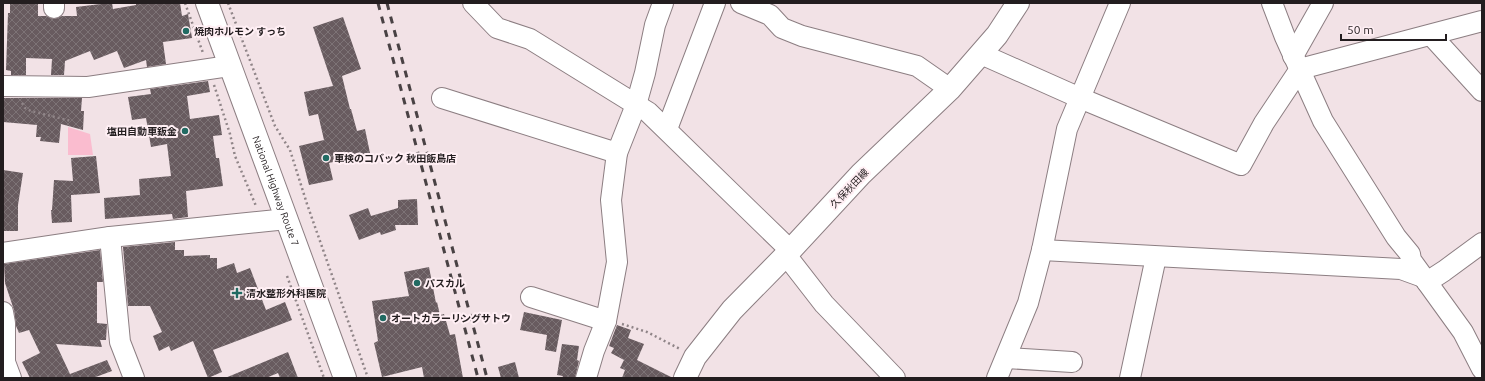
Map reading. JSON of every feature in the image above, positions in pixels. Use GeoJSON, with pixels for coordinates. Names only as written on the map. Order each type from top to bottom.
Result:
{"type":"FeatureCollection","features":[{"type":"Feature","properties":{"kind":"main road","name":"National Highway Route 7"},"geometry":{"type":"LineString","coordinates":[[207,3],[219,67],[287,219],[345,378]]}},
{"type":"Feature","properties":{"kind":"main road","name":"久保秋田線"},"geometry":{"type":"LineString","coordinates":[[685,378],[695,357],[732,310],[788,253],[861,174],[950,89],[998,35],[1018,3]]}},
{"type":"Feature","properties":{"kind":"street"},"geometry":{"type":"LineString","coordinates":[[473,3],[496,28],[530,38],[648,112],[788,253],[824,304],[895,378]]}},
{"type":"Feature","properties":{"kind":"street"},"geometry":{"type":"LineString","coordinates":[[586,378],[594,351],[606,321],[617,262],[611,200],[617,153],[636,105],[645,73],[655,26],[663,3]]}},
{"type":"Feature","properties":{"kind":"street"},"geometry":{"type":"LineString","coordinates":[[666,129],[715,3]]}},
{"type":"Feature","properties":{"kind":"street"},"geometry":{"type":"LineString","coordinates":[[741,3],[771,9],[782,28],[802,36],[917,66],[950,89]]}},
{"type":"Feature","properties":{"kind":"street"},"geometry":{"type":"LineString","coordinates":[[997,378],[1028,303],[1042,250],[1067,129],[1120,3]]}},
{"type":"Feature","properties":{"kind":"street"},"geometry":{"type":"LineString","coordinates":[[1272,3],[1323,121],[1371,199],[1396,237],[1410,254],[1411,260],[1463,332],[1482,369]]}},
{"type":"Feature","properties":{"kind":"street"},"geometry":{"type":"LineString","coordinates":[[981,54],[1080,98],[1241,165],[1297,62],[1323,3]]}},
{"type":"Feature","properties":{"kind":"street"},"geometry":{"type":"LineString","coordinates":[[1297,62],[1431,35],[1482,21]]}},
{"type":"Feature","properties":{"kind":"street"},"geometry":{"type":"LineString","coordinates":[[1431,35],[1482,91]]}},
{"type":"Feature","properties":{"kind":"street"},"geometry":{"type":"LineString","coordinates":[[13,86],[88,87],[219,67]]}},
{"type":"Feature","properties":{"kind":"street"},"geometry":{"type":"LineString","coordinates":[[442,98],[617,153]]}},
{"type":"Feature","properties":{"kind":"street"},"geometry":{"type":"LineString","coordinates":[[3,253],[110,237],[287,219]]}},
{"type":"Feature","properties":{"kind":"street"},"geometry":{"type":"LineString","coordinates":[[110,237],[120,342],[134,378]]}},
{"type":"Feature","properties":{"kind":"street"},"geometry":{"type":"LineString","coordinates":[[1042,250],[1401,269],[1425,279],[1444,271],[1482,243]]}},
{"type":"Feature","properties":{"kind":"street"},"geometry":{"type":"LineString","coordinates":[[1130,378],[1156,257]]}},
{"type":"Feature","properties":{"kind":"street"},"geometry":{"type":"LineString","coordinates":[[531,297],[606,321]]}},
{"type":"Feature","properties":{"kind":"street"},"geometry":{"type":"LineString","coordinates":[[3,312],[5,362],[11,378]]}},
{"type":"Feature","properties":{"kind":"street"},"geometry":{"type":"LineString","coordinates":[[1006,358],[1072,362]]}},
{"type":"Feature","properties":{"kind":"street"},"geometry":{"type":"LineString","coordinates":[[1475,378],[1482,373]]}},
{"type":"Feature","properties":{"kind":"path"},"geometry":{"type":"LineString","coordinates":[[185,3],[219,67],[235,156],[244,181],[263,222]]}},
{"type":"Feature","properties":{"kind":"path"},"geometry":{"type":"LineString","coordinates":[[228,3],[275,126],[290,150],[311,218],[368,378]]}},
{"type":"Feature","properties":{"kind":"path"},"geometry":{"type":"LineString","coordinates":[[13,86],[25,108],[31,111],[71,121]]}},
{"type":"Feature","properties":{"kind":"path"},"geometry":{"type":"LineString","coordinates":[[286,272],[324,378]]}},
{"type":"Feature","properties":{"kind":"path"},"geometry":{"type":"LineString","coordinates":[[606,321],[613,320],[647,332],[695,357]]}},
{"type":"Feature","properties":{"kind":"shaded area"},"geometry":{"type":"Polygon","coordinates":[[[68,127],[90,134],[93,155],[68,155],[68,127]]]}},
{"type":"Feature","properties":{"kind":"building"},"geometry":{"type":"Polygon","coordinates":[[[10,3],[38,3],[38,16],[46,16],[54,19],[62,16],[77,16],[76,7],[112,3],[113,9],[136,5],[136,3],[180,3],[182,16],[188,14],[192,38],[163,42],[166,64],[147,67],[146,60],[124,68],[117,51],[94,60],[90,51],[65,61],[64,75],[51,75],[52,59],[26,58],[26,75],[11,75],[11,71],[6,70],[8,13],[10,13],[10,3]]]}},
{"type":"Feature","properties":{"kind":"building"},"geometry":{"type":"Polygon","coordinates":[[[343,17],[361,69],[342,76],[357,131],[365,129],[370,153],[329,163],[333,180],[309,185],[299,146],[324,140],[318,114],[309,116],[304,92],[333,86],[313,27],[343,17]]]}},
{"type":"Feature","properties":{"kind":"building"},"geometry":{"type":"Polygon","coordinates":[[[208,81],[210,92],[187,96],[190,119],[219,115],[222,135],[213,136],[216,158],[219,158],[223,186],[186,191],[188,217],[173,219],[172,214],[105,219],[104,198],[140,195],[139,179],[171,176],[167,144],[151,147],[146,118],[132,120],[128,97],[151,94],[150,89],[208,81]]]}},
{"type":"Feature","properties":{"kind":"building"},"geometry":{"type":"Polygon","coordinates":[[[3,98],[82,98],[81,111],[84,111],[83,130],[61,124],[59,143],[40,141],[41,137],[36,137],[37,125],[3,122],[3,98]]]}},
{"type":"Feature","properties":{"kind":"building"},"geometry":{"type":"Polygon","coordinates":[[[96,156],[100,193],[71,195],[72,222],[52,223],[51,210],[54,180],[73,181],[71,158],[96,156]]]}},
{"type":"Feature","properties":{"kind":"building"},"geometry":{"type":"Polygon","coordinates":[[[3,170],[23,173],[18,205],[18,231],[3,231],[3,170]]]}},
{"type":"Feature","properties":{"kind":"building"},"geometry":{"type":"Polygon","coordinates":[[[417,199],[418,225],[395,225],[396,230],[381,235],[380,232],[359,240],[349,215],[368,208],[371,216],[398,208],[398,200],[417,199]]]}},
{"type":"Feature","properties":{"kind":"building"},"geometry":{"type":"Polygon","coordinates":[[[175,242],[175,250],[184,250],[184,256],[210,255],[210,258],[217,258],[217,269],[234,263],[237,273],[250,268],[266,310],[285,302],[292,320],[213,350],[222,372],[208,378],[193,341],[171,351],[169,346],[159,351],[153,336],[162,332],[150,306],[128,306],[123,247],[175,242]]]}},
{"type":"Feature","properties":{"kind":"building"},"geometry":{"type":"Polygon","coordinates":[[[100,250],[103,282],[97,282],[97,323],[107,324],[106,340],[100,340],[102,347],[56,344],[70,374],[107,360],[112,371],[93,378],[30,378],[22,362],[40,353],[29,330],[19,333],[16,326],[14,310],[5,283],[4,264],[100,250]]]}},
{"type":"Feature","properties":{"kind":"building"},"geometry":{"type":"Polygon","coordinates":[[[429,267],[436,303],[437,302],[440,315],[444,314],[450,335],[455,334],[463,378],[424,378],[422,367],[382,377],[374,343],[378,341],[372,301],[409,296],[404,272],[429,267]]]}},
{"type":"Feature","properties":{"kind":"building"},"geometry":{"type":"Polygon","coordinates":[[[524,312],[562,320],[556,352],[545,350],[547,335],[520,330],[524,312]]]}},
{"type":"Feature","properties":{"kind":"building"},"geometry":{"type":"Polygon","coordinates":[[[617,325],[631,330],[628,338],[644,344],[637,360],[673,378],[622,378],[625,370],[620,368],[624,360],[611,353],[614,348],[609,346],[617,325]]]}},
{"type":"Feature","properties":{"kind":"building"},"geometry":{"type":"Polygon","coordinates":[[[562,344],[579,346],[577,360],[579,361],[575,378],[562,378],[563,376],[557,375],[562,344]]]}},
{"type":"Feature","properties":{"kind":"building"},"geometry":{"type":"Polygon","coordinates":[[[288,352],[298,378],[280,378],[278,373],[266,378],[225,378],[288,352]]]}},
{"type":"Feature","properties":{"kind":"building"},"geometry":{"type":"Polygon","coordinates":[[[515,362],[519,378],[501,378],[498,367],[515,362]]]}},
{"type":"Feature","properties":{"kind":"railway"},"geometry":{"type":"LineString","coordinates":[[378,3],[478,378]]}},
{"type":"Feature","properties":{"kind":"railway"},"geometry":{"type":"LineString","coordinates":[[387,3],[487,378]]}},
{"type":"Feature","properties":{"kind":"place","name":"焼肉ホルモン すっち"},"geometry":{"type":"Point","coordinates":[186,31]}},
{"type":"Feature","properties":{"kind":"place","name":"塩田自動車鈑金"},"geometry":{"type":"Point","coordinates":[185,131]}},
{"type":"Feature","properties":{"kind":"place","name":"車検のコバック 秋田飯島店"},"geometry":{"type":"Point","coordinates":[326,158]}},
{"type":"Feature","properties":{"kind":"place","name":"パスカル"},"geometry":{"type":"Point","coordinates":[417,283]}},
{"type":"Feature","properties":{"kind":"place","name":"清水整形外科医院"},"geometry":{"type":"Point","coordinates":[237,293]}},
{"type":"Feature","properties":{"kind":"place","name":"オートカラーリングサトウ"},"geometry":{"type":"Point","coordinates":[383,318]}}]}
